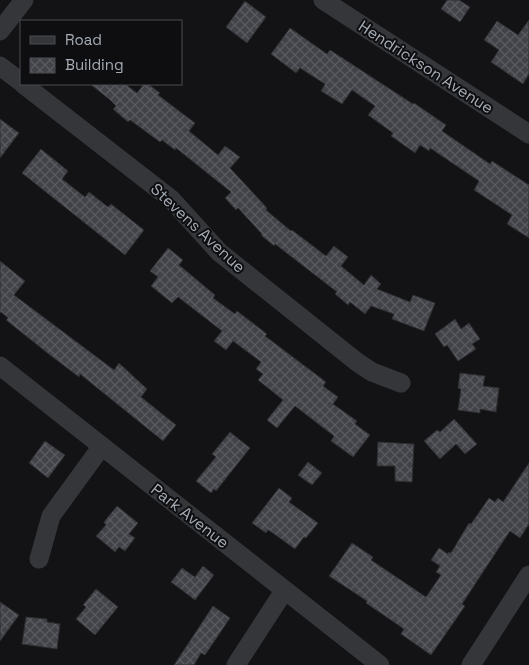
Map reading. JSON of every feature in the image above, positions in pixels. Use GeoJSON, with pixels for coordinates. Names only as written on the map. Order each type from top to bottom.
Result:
{"type":"FeatureCollection","features":[{"type":"Feature","properties":{"kind":"street"},"geometry":{"type":"LineString","coordinates":[[0,31],[24,0]]}},
{"type":"Feature","properties":{"kind":"street","name":"Hendrickson Avenue"},"geometry":{"type":"LineString","coordinates":[[332,2],[529,134]]}},
{"type":"Feature","properties":{"kind":"street","name":"Stevens Avenue"},"geometry":{"type":"LineString","coordinates":[[0,66],[20,81]]}},
{"type":"Feature","properties":{"kind":"street","name":"Stevens Avenue"},"geometry":{"type":"LineString","coordinates":[[25,85],[171,199],[219,252],[356,362],[372,372],[401,383]]}},
{"type":"Feature","properties":{"kind":"street","name":"Park Avenue"},"geometry":{"type":"LineString","coordinates":[[0,366],[380,665]]}},
{"type":"Feature","properties":{"kind":"street"},"geometry":{"type":"LineString","coordinates":[[39,560],[51,516],[102,446]]}},
{"type":"Feature","properties":{"kind":"street"},"geometry":{"type":"LineString","coordinates":[[471,665],[529,575]]}},
{"type":"Feature","properties":{"kind":"street"},"geometry":{"type":"LineString","coordinates":[[236,665],[284,591]]}},
{"type":"Feature","properties":{"kind":"building"},"geometry":{"type":"Polygon","coordinates":[[[447,0],[459,0],[470,7],[460,22],[441,9],[447,0]]]}},
{"type":"Feature","properties":{"kind":"building"},"geometry":{"type":"Polygon","coordinates":[[[245,1],[266,17],[247,43],[226,27],[245,1]]]}},
{"type":"Feature","properties":{"kind":"building"},"geometry":{"type":"Polygon","coordinates":[[[529,20],[529,74],[523,84],[491,62],[499,50],[484,40],[497,21],[518,35],[529,20]]]}},
{"type":"Feature","properties":{"kind":"building"},"geometry":{"type":"Polygon","coordinates":[[[290,28],[327,54],[330,50],[414,103],[446,125],[442,131],[490,164],[492,161],[529,185],[529,238],[507,224],[512,215],[474,190],[479,181],[430,148],[429,151],[420,145],[415,153],[391,136],[393,133],[368,115],[375,106],[352,90],[342,104],[321,91],[325,84],[300,68],[296,73],[271,54],[290,28]]]}},
{"type":"Feature","properties":{"kind":"building"},"geometry":{"type":"Polygon","coordinates":[[[91,85],[126,85],[137,93],[143,85],[149,85],[160,93],[158,95],[195,123],[189,131],[218,155],[225,146],[240,157],[230,168],[267,208],[266,210],[291,231],[326,256],[334,246],[348,257],[341,266],[364,285],[371,275],[381,284],[377,289],[410,302],[413,295],[435,303],[424,331],[392,319],[394,314],[371,306],[365,314],[350,302],[348,305],[335,294],[337,292],[261,235],[238,208],[236,210],[225,198],[231,192],[176,148],[175,150],[162,140],[160,142],[130,120],[128,122],[113,109],[116,106],[91,85]]]}},
{"type":"Feature","properties":{"kind":"building"},"geometry":{"type":"Polygon","coordinates":[[[0,119],[19,133],[0,158],[0,119]]]}},
{"type":"Feature","properties":{"kind":"building"},"geometry":{"type":"Polygon","coordinates":[[[41,149],[68,171],[62,179],[85,197],[89,192],[108,207],[111,204],[144,230],[125,255],[22,173],[41,149]]]}},
{"type":"Feature","properties":{"kind":"building"},"geometry":{"type":"Polygon","coordinates":[[[168,248],[183,260],[179,265],[215,295],[213,298],[235,314],[237,311],[267,334],[265,336],[326,382],[323,386],[338,397],[333,404],[357,421],[355,424],[370,435],[353,457],[331,441],[334,436],[295,406],[277,428],[267,420],[283,400],[258,380],[263,374],[256,369],[261,362],[233,341],[226,350],[214,341],[222,331],[178,297],[172,303],[151,286],[158,277],[150,271],[168,248]]]}},
{"type":"Feature","properties":{"kind":"building"},"geometry":{"type":"Polygon","coordinates":[[[0,261],[25,281],[14,295],[114,370],[119,363],[147,389],[141,397],[176,425],[163,441],[80,374],[79,377],[6,320],[8,318],[0,313],[0,261]]]}},
{"type":"Feature","properties":{"kind":"building"},"geometry":{"type":"Polygon","coordinates":[[[455,319],[461,329],[469,323],[480,339],[472,344],[476,349],[458,361],[447,345],[444,347],[435,334],[455,319]]]}},
{"type":"Feature","properties":{"kind":"building"},"geometry":{"type":"Polygon","coordinates":[[[460,373],[485,376],[483,386],[499,388],[496,412],[480,409],[480,413],[458,410],[461,389],[458,388],[460,373]]]}},
{"type":"Feature","properties":{"kind":"building"},"geometry":{"type":"Polygon","coordinates":[[[454,419],[477,444],[465,454],[456,444],[440,459],[424,441],[437,430],[440,432],[454,419]]]}},
{"type":"Feature","properties":{"kind":"building"},"geometry":{"type":"Polygon","coordinates":[[[230,432],[250,448],[216,491],[214,489],[211,493],[196,481],[216,457],[212,454],[230,432]]]}},
{"type":"Feature","properties":{"kind":"building"},"geometry":{"type":"Polygon","coordinates":[[[45,441],[65,455],[48,478],[29,463],[45,441]]]}},
{"type":"Feature","properties":{"kind":"building"},"geometry":{"type":"Polygon","coordinates":[[[378,442],[414,444],[412,482],[395,481],[395,466],[377,466],[378,442]]]}},
{"type":"Feature","properties":{"kind":"building"},"geometry":{"type":"Polygon","coordinates":[[[308,462],[322,473],[312,485],[298,475],[308,462]]]}},
{"type":"Feature","properties":{"kind":"building"},"geometry":{"type":"Polygon","coordinates":[[[529,463],[529,524],[520,538],[510,531],[462,604],[465,606],[431,655],[401,634],[404,629],[366,603],[367,601],[329,576],[352,543],[373,557],[371,560],[426,597],[441,575],[436,572],[440,566],[431,560],[439,548],[448,554],[449,552],[451,553],[469,523],[471,524],[489,498],[495,502],[498,498],[503,502],[529,463]]]}},
{"type":"Feature","properties":{"kind":"building"},"geometry":{"type":"Polygon","coordinates":[[[279,488],[292,498],[289,502],[318,523],[295,549],[270,531],[268,530],[266,533],[252,523],[279,488]]]}},
{"type":"Feature","properties":{"kind":"building"},"geometry":{"type":"Polygon","coordinates":[[[117,506],[138,523],[129,534],[135,538],[125,551],[119,547],[115,552],[96,536],[106,525],[104,522],[117,506]]]}},
{"type":"Feature","properties":{"kind":"building"},"geometry":{"type":"Polygon","coordinates":[[[203,566],[214,575],[195,600],[171,582],[182,568],[195,577],[203,566]]]}},
{"type":"Feature","properties":{"kind":"building"},"geometry":{"type":"Polygon","coordinates":[[[96,589],[118,607],[95,635],[76,619],[86,607],[83,605],[96,589]]]}},
{"type":"Feature","properties":{"kind":"building"},"geometry":{"type":"Polygon","coordinates":[[[0,602],[19,615],[0,641],[0,602]]]}},
{"type":"Feature","properties":{"kind":"building"},"geometry":{"type":"Polygon","coordinates":[[[213,606],[230,618],[205,655],[201,653],[194,665],[174,665],[213,606]]]}},
{"type":"Feature","properties":{"kind":"building"},"geometry":{"type":"Polygon","coordinates":[[[26,617],[47,619],[47,622],[60,624],[57,649],[22,644],[26,617]]]}}]}
